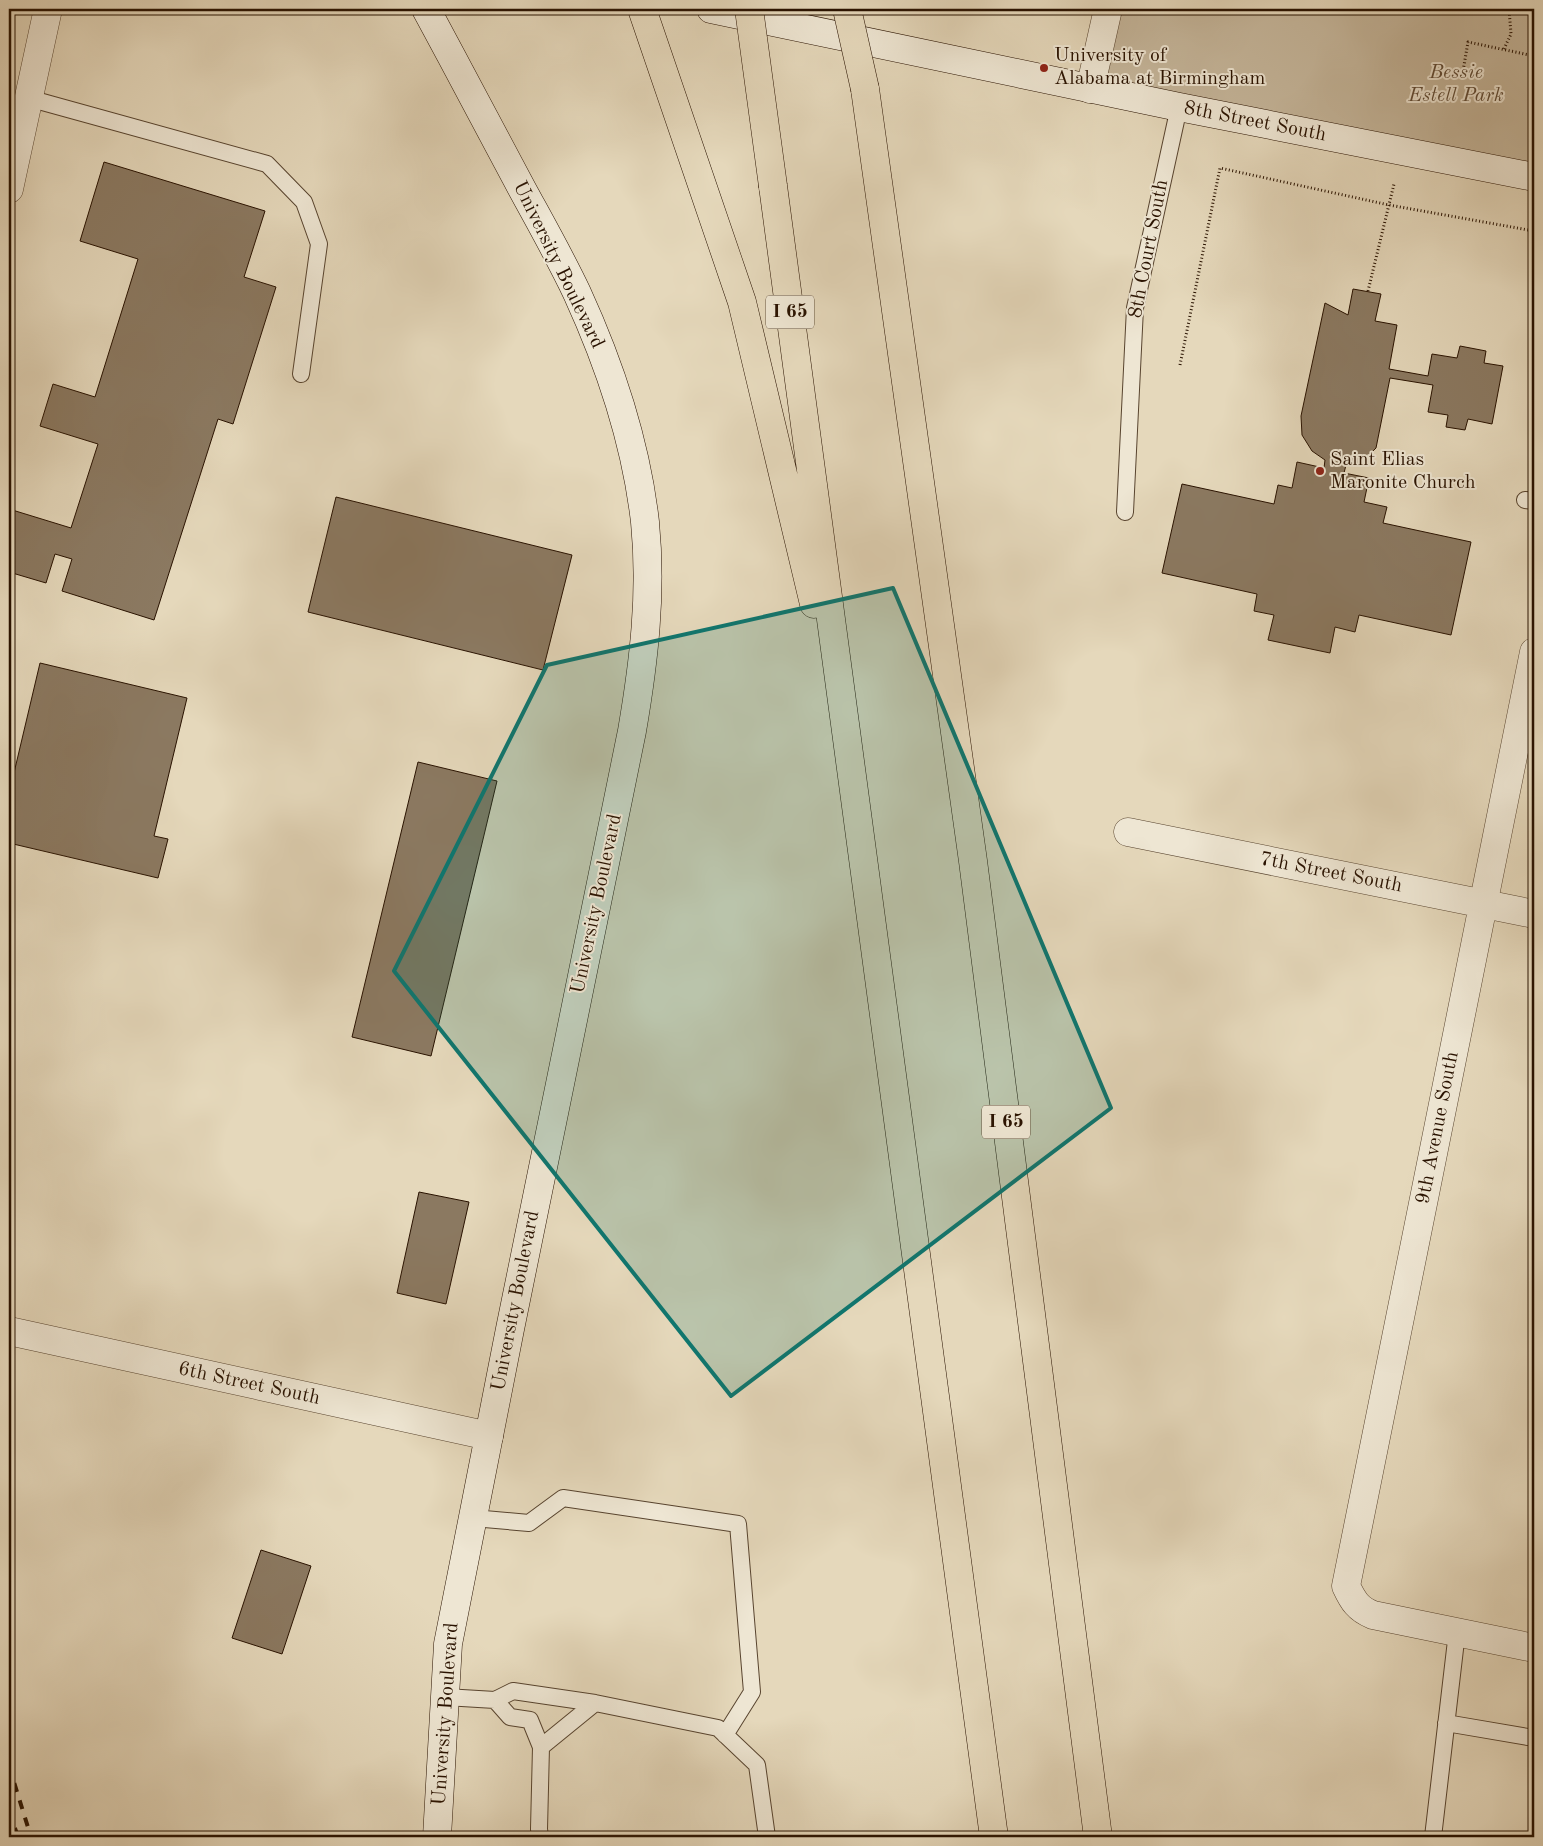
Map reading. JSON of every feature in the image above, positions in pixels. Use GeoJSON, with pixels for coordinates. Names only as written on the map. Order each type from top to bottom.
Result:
{"type":"FeatureCollection","features":[{"type":"Feature","properties":{"kind":"highway"},"geometry":{"type":"LineString","coordinates":[[642,9],[742,302],[849,751]]}},
{"type":"Feature","properties":{"kind":"highway","name":"I 65"},"geometry":{"type":"LineString","coordinates":[[749,9],[994,1837]]}},
{"type":"Feature","properties":{"kind":"highway","name":"I 65"},"geometry":{"type":"LineString","coordinates":[[846,9],[865,89],[974,871],[1098,1837]]}},
{"type":"Feature","properties":{"kind":"highway"},"geometry":{"type":"LineString","coordinates":[[856,9],[865,89]]}},
{"type":"Feature","properties":{"kind":"street"},"geometry":{"type":"LineString","coordinates":[[9,183],[48,9]]}},
{"type":"Feature","properties":{"kind":"street","name":"University Boulevard"},"geometry":{"type":"LineString","coordinates":[[426,9],[541,225],[588,319],[609,373],[627,431],[640,492],[647,552],[648,580],[646,638],[632,730],[448,1644],[437,1837]]}},
{"type":"Feature","properties":{"kind":"street","name":"8th Street South"},"geometry":{"type":"LineString","coordinates":[[711,9],[1090,89],[1534,177]]}},
{"type":"Feature","properties":{"kind":"street"},"geometry":{"type":"LineString","coordinates":[[1090,89],[1108,9]]}},
{"type":"Feature","properties":{"kind":"street","name":"9th Avenue South"},"geometry":{"type":"LineString","coordinates":[[1457,1632],[1374,1615],[1364,1611],[1354,1603],[1346,1586],[1534,652]]}},
{"type":"Feature","properties":{"kind":"street","name":"7th Street South"},"geometry":{"type":"LineString","coordinates":[[1128,832],[1534,914]]}},
{"type":"Feature","properties":{"kind":"street","name":"6th Street South"},"geometry":{"type":"LineString","coordinates":[[9,1331],[489,1436]]}},
{"type":"Feature","properties":{"kind":"street"},"geometry":{"type":"LineString","coordinates":[[1457,1632],[1534,1648]]}},
{"type":"Feature","properties":{"kind":"lane"},"geometry":{"type":"LineString","coordinates":[[28,98],[267,164],[304,202],[319,244],[301,374]]}},
{"type":"Feature","properties":{"kind":"lane","name":"8th Court South"},"geometry":{"type":"LineString","coordinates":[[1125,512],[1135,308],[1179,107]]}},
{"type":"Feature","properties":{"kind":"lane"},"geometry":{"type":"LineString","coordinates":[[473,1518],[529,1523],[563,1498],[738,1524],[752,1692],[725,1735]]}},
{"type":"Feature","properties":{"kind":"lane"},"geometry":{"type":"LineString","coordinates":[[1433,1837],[1457,1632]]}},
{"type":"Feature","properties":{"kind":"lane"},"geometry":{"type":"LineString","coordinates":[[445,1697],[495,1700],[513,1691],[595,1703],[718,1728],[757,1765],[767,1837]]}},
{"type":"Feature","properties":{"kind":"lane"},"geometry":{"type":"LineString","coordinates":[[495,1700],[510,1717],[530,1720],[541,1747],[540,1837]]}},
{"type":"Feature","properties":{"kind":"lane"},"geometry":{"type":"LineString","coordinates":[[541,1747],[595,1703]]}},
{"type":"Feature","properties":{"kind":"lane"},"geometry":{"type":"LineString","coordinates":[[1446,1723],[1534,1738]]}},
{"type":"Feature","properties":{"kind":"path"},"geometry":{"type":"LineString","coordinates":[[1504,49],[1511,34],[1509,9]]}},
{"type":"Feature","properties":{"kind":"path"},"geometry":{"type":"LineString","coordinates":[[1462,77],[1468,42],[1534,56]]}},
{"type":"Feature","properties":{"kind":"path"},"geometry":{"type":"LineString","coordinates":[[1180,365],[1220,168],[1389,205],[1534,232]]}},
{"type":"Feature","properties":{"kind":"path"},"geometry":{"type":"LineString","coordinates":[[1368,291],[1394,184]]}},
{"type":"Feature","properties":{"kind":"highlighted area"},"geometry":{"type":"Polygon","coordinates":[[[893,588],[1111,1108],[731,1396],[394,971],[547,665],[893,588]]]}},
{"type":"Feature","properties":{"kind":"green space","name":"Bessie Estell Park"},"geometry":{"type":"Polygon","coordinates":[[[1108,9],[1534,9],[1534,178],[1090,89],[1108,9]]]}},
{"type":"Feature","properties":{"kind":"building"},"geometry":{"type":"Polygon","coordinates":[[[104,162],[265,211],[244,277],[276,287],[233,424],[218,419],[154,620],[62,591],[72,559],[55,554],[46,583],[9,572],[9,509],[71,528],[98,444],[40,426],[53,384],[95,397],[138,259],[80,241],[104,162]]]}},
{"type":"Feature","properties":{"kind":"building","name":"Saint Elias Maronite Church"},"geometry":{"type":"Polygon","coordinates":[[[1353,289],[1381,294],[1375,321],[1397,325],[1389,369],[1428,376],[1432,354],[1457,358],[1460,346],[1486,351],[1484,363],[1503,366],[1492,424],[1468,419],[1465,430],[1446,427],[1448,415],[1428,412],[1433,385],[1390,378],[1376,448],[1363,461],[1346,465],[1344,473],[1369,478],[1364,502],[1387,507],[1383,523],[1471,542],[1451,635],[1359,615],[1355,632],[1335,627],[1330,653],[1268,640],[1274,615],[1254,611],[1257,594],[1162,573],[1182,484],[1274,504],[1278,485],[1292,488],[1297,462],[1324,468],[1325,460],[1312,451],[1302,435],[1301,416],[1325,303],[1348,315],[1353,289]]]}},
{"type":"Feature","properties":{"kind":"building"},"geometry":{"type":"Polygon","coordinates":[[[336,497],[572,555],[543,670],[308,612],[336,497]]]}},
{"type":"Feature","properties":{"kind":"building"},"geometry":{"type":"Polygon","coordinates":[[[40,663],[187,698],[154,836],[168,839],[158,878],[9,843],[9,794],[40,663]]]}},
{"type":"Feature","properties":{"kind":"building"},"geometry":{"type":"Polygon","coordinates":[[[418,762],[497,781],[431,1056],[352,1037],[418,762]]]}},
{"type":"Feature","properties":{"kind":"building"},"geometry":{"type":"Polygon","coordinates":[[[419,1192],[469,1202],[446,1304],[397,1293],[419,1192]]]}},
{"type":"Feature","properties":{"kind":"building"},"geometry":{"type":"Polygon","coordinates":[[[261,1550],[311,1566],[282,1654],[232,1638],[261,1550]]]}},
{"type":"Feature","properties":{"kind":"railway"},"geometry":{"type":"LineString","coordinates":[[9,1766],[31,1837]]}},
{"type":"Feature","properties":{"kind":"railway"},"geometry":{"type":"LineString","coordinates":[[9,1811],[18,1837]]}},
{"type":"Feature","properties":{"kind":"place","name":"University of Alabama at Birmingham"},"geometry":{"type":"Point","coordinates":[1044,68]}},
{"type":"Feature","properties":{"kind":"place","name":"Saint Elias Maronite Church"},"geometry":{"type":"Point","coordinates":[1320,471]}}]}
